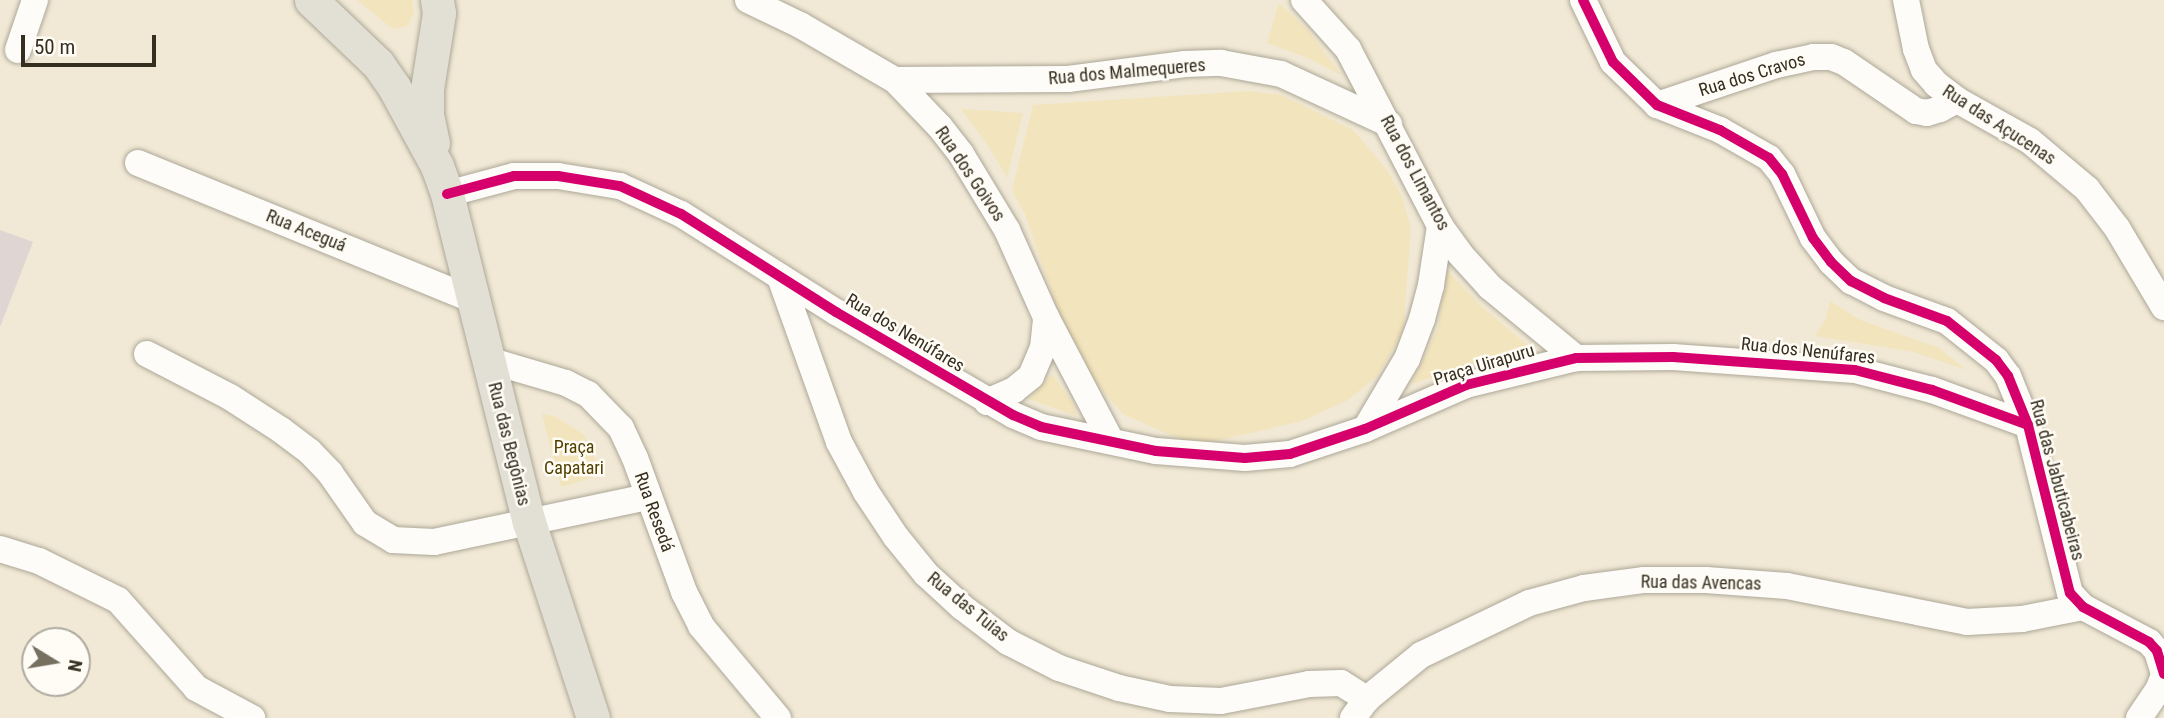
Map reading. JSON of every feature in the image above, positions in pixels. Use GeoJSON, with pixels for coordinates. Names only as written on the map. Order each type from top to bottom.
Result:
{"type":"FeatureCollection","features":[{"type":"Feature","properties":{"kind":"main road","name":"Rua das Begônias"},"geometry":{"type":"LineString","coordinates":[[311,0],[378,64],[405,107],[442,180]]}},
{"type":"Feature","properties":{"kind":"main road","name":"Rua das Begônias"},"geometry":{"type":"LineString","coordinates":[[437,0],[439,13],[432,44],[427,115],[529,522],[593,718]]}},
{"type":"Feature","properties":{"kind":"main road"},"geometry":{"type":"LineString","coordinates":[[378,64],[409,59],[432,44]]}},
{"type":"Feature","properties":{"kind":"street"},"geometry":{"type":"LineString","coordinates":[[18,50],[35,0]]}},
{"type":"Feature","properties":{"kind":"street","name":"Rua dos Goivos"},"geometry":{"type":"LineString","coordinates":[[748,0],[800,25],[895,79],[940,127],[987,195],[1007,230],[1046,317],[1111,441]]}},
{"type":"Feature","properties":{"kind":"street","name":"Rua dos Limantos"},"geometry":{"type":"LineString","coordinates":[[1304,0],[1348,49],[1440,226],[1490,287],[1576,358]]}},
{"type":"Feature","properties":{"kind":"street","name":"Rua das Jabuticabeiras"},"geometry":{"type":"LineString","coordinates":[[1583,0],[1614,62],[1657,105],[1741,140],[1769,158],[1782,174],[1813,237],[1831,262],[1851,281],[1884,298],[1935,316],[1968,335],[1996,360],[2008,376],[2028,425],[2070,593],[2083,607],[2149,642],[2163,663],[2164,675],[2159,688],[2139,718]]}},
{"type":"Feature","properties":{"kind":"street","name":"Rua das Açucenas"},"geometry":{"type":"LineString","coordinates":[[1906,0],[1916,49],[1924,70],[1957,100],[2030,141],[2087,189],[2118,228],[2164,307]]}},
{"type":"Feature","properties":{"kind":"street","name":"Rua dos Cravos"},"geometry":{"type":"LineString","coordinates":[[1657,105],[1776,65],[1813,57],[1830,57],[1844,62],[1916,111],[1927,113],[1940,110],[1957,100]]}},
{"type":"Feature","properties":{"kind":"street","name":"Rua dos Malmequeres"},"geometry":{"type":"LineString","coordinates":[[895,79],[1068,79],[1185,64],[1231,64],[1281,74],[1389,124]]}},
{"type":"Feature","properties":{"kind":"street","name":"Rua Aceguá"},"geometry":{"type":"LineString","coordinates":[[138,163],[474,300]]}},
{"type":"Feature","properties":{"kind":"street","name":"Rua dos Nenúfares"},"geometry":{"type":"LineString","coordinates":[[442,180],[558,176],[620,186],[681,214],[987,402],[1041,426],[1157,451],[1245,458],[1290,454],[1365,429]]}},
{"type":"Feature","properties":{"kind":"street"},"geometry":{"type":"LineString","coordinates":[[1365,429],[1401,370],[1422,319],[1431,285],[1440,226]]}},
{"type":"Feature","properties":{"kind":"street","name":"Rua das Tuias"},"geometry":{"type":"LineString","coordinates":[[780,277],[839,442],[866,492],[895,537],[926,574],[961,607],[1008,642],[1059,668],[1119,688],[1170,699],[1221,701],[1309,684],[1341,684],[1360,708]]}},
{"type":"Feature","properties":{"kind":"street"},"geometry":{"type":"LineString","coordinates":[[987,402],[1014,390],[1031,376],[1043,348],[1046,317]]}},
{"type":"Feature","properties":{"kind":"street"},"geometry":{"type":"LineString","coordinates":[[147,354],[230,397],[281,430],[310,452],[330,473],[365,523],[393,540],[434,542],[648,497]]}},
{"type":"Feature","properties":{"kind":"street","name":"Rua dos Nenúfares"},"geometry":{"type":"LineString","coordinates":[[1576,358],[1673,357],[1855,370],[1932,390],[2028,425]]}},
{"type":"Feature","properties":{"kind":"street","name":"Praça Uirapuru"},"geometry":{"type":"LineString","coordinates":[[1365,429],[1466,385],[1576,358]]}},
{"type":"Feature","properties":{"kind":"street","name":"Rua Resedá"},"geometry":{"type":"LineString","coordinates":[[488,360],[566,383],[588,394],[621,428],[684,592],[701,626],[778,718]]}},
{"type":"Feature","properties":{"kind":"street"},"geometry":{"type":"LineString","coordinates":[[0,549],[50,565],[118,600],[164,656],[196,688],[252,718]]}},
{"type":"Feature","properties":{"kind":"street","name":"Rua das Avencas"},"geometry":{"type":"LineString","coordinates":[[1360,708],[1421,656],[1529,603],[1584,588],[1644,580],[1706,580],[1787,586],[1967,622],[2022,619],[2083,607]]}},
{"type":"Feature","properties":{"kind":"green space"},"geometry":{"type":"Polygon","coordinates":[[[357,0],[412,0],[414,13],[407,26],[393,29],[357,0]]]}},
{"type":"Feature","properties":{"kind":"green space"},"geometry":{"type":"Polygon","coordinates":[[[1279,3],[1308,30],[1341,75],[1308,58],[1267,43],[1279,3]]]}},
{"type":"Feature","properties":{"kind":"green space"},"geometry":{"type":"Polygon","coordinates":[[[1249,91],[1281,95],[1353,130],[1387,170],[1402,197],[1411,229],[1403,332],[1377,376],[1348,400],[1302,421],[1202,444],[1170,435],[1123,414],[1094,381],[1061,320],[1025,214],[1012,191],[1033,105],[1249,91]]]}},
{"type":"Feature","properties":{"kind":"green space"},"geometry":{"type":"Polygon","coordinates":[[[961,109],[1023,113],[1007,177],[987,144],[961,109]]]}},
{"type":"Feature","properties":{"kind":"green space"},"geometry":{"type":"Polygon","coordinates":[[[1446,269],[1481,306],[1530,347],[1411,384],[1438,328],[1446,269]]]}},
{"type":"Feature","properties":{"kind":"green space"},"geometry":{"type":"Polygon","coordinates":[[[1830,301],[1860,320],[1939,348],[1966,370],[1914,352],[1815,336],[1826,319],[1830,301]]]}},
{"type":"Feature","properties":{"kind":"green space"},"geometry":{"type":"Polygon","coordinates":[[[1052,374],[1074,405],[1076,416],[1029,399],[1052,374]]]}},
{"type":"Feature","properties":{"kind":"green space","name":"Praça Capatari"},"geometry":{"type":"Polygon","coordinates":[[[542,414],[554,416],[583,434],[591,446],[600,475],[561,487],[542,414]]]}},
{"type":"Feature","properties":{"kind":"building"},"geometry":{"type":"Polygon","coordinates":[[[0,230],[33,242],[0,327],[0,230]]]}},
{"type":"Feature","properties":{"kind":"cycle path"},"geometry":{"type":"LineString","coordinates":[[1583,0],[1613,62],[1657,105],[1720,130],[1769,158],[1782,174],[1813,238],[1831,262],[1851,281],[1884,298],[1947,321],[1996,360],[2008,376],[2028,425],[2070,593],[2083,607],[2149,642],[2157,651],[2164,674]]}},
{"type":"Feature","properties":{"kind":"cycle path"},"geometry":{"type":"LineString","coordinates":[[447,194],[514,176],[558,176],[620,186],[681,214],[836,312],[1013,415],[1041,427],[1156,451],[1245,458],[1290,454],[1365,429],[1466,385],[1576,358],[1673,357],[1855,370],[1932,390],[2028,425]]}}]}
